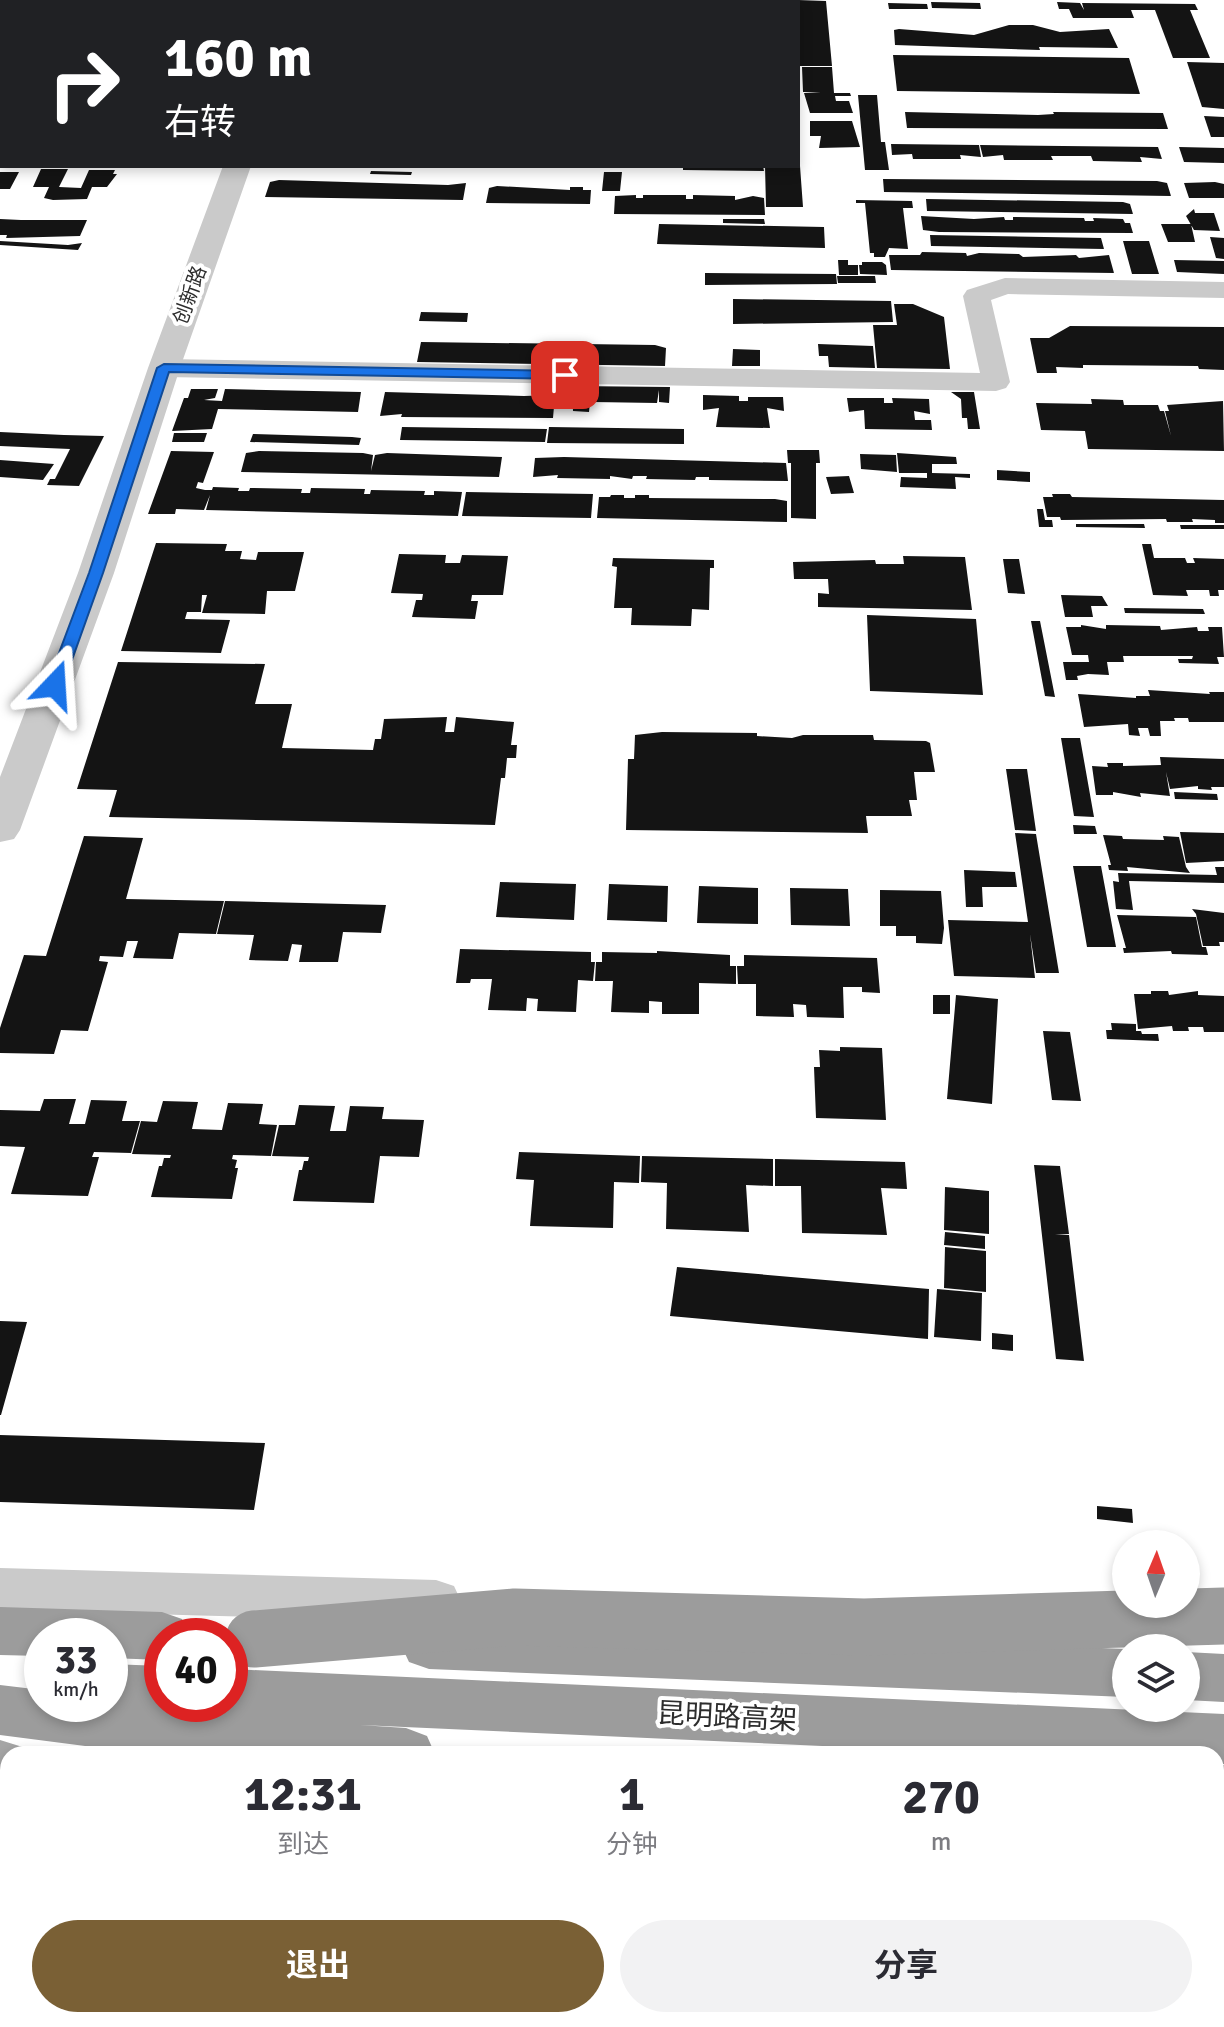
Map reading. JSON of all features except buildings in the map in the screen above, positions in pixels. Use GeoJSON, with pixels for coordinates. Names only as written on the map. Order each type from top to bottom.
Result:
{"type":"FeatureCollection","features":[{"type":"Feature","properties":{"kind":"highway"},"geometry":{"type":"LineString","coordinates":[[248,1638],[515,1617],[864,1627],[1223,1627]]}},
{"type":"Feature","properties":{"kind":"highway"},"geometry":{"type":"LineString","coordinates":[[0,1631],[144,1635]]}},
{"type":"Feature","properties":{"kind":"highway"},"geometry":{"type":"LineString","coordinates":[[248,1638],[1112,1672]]}},
{"type":"Feature","properties":{"kind":"highway"},"geometry":{"type":"LineString","coordinates":[[1200,1677],[1224,1678]]}},
{"type":"Feature","properties":{"kind":"highway"},"geometry":{"type":"LineString","coordinates":[[0,1684],[24,1685]]}},
{"type":"Feature","properties":{"kind":"highway","name":"昆明路高架"},"geometry":{"type":"LineString","coordinates":[[248,1695],[1224,1739]]}},
{"type":"Feature","properties":{"kind":"highway"},"geometry":{"type":"LineString","coordinates":[[0,1710],[235,1740],[308,1746]]}},
{"type":"Feature","properties":{"kind":"street","name":"创新路"},"geometry":{"type":"LineString","coordinates":[[0,830],[96,573],[164,368],[236,168]]}},
{"type":"Feature","properties":{"kind":"street"},"geometry":{"type":"LineString","coordinates":[[164,368],[996,382],[977,296],[1005,286],[1224,290]]}},
{"type":"Feature","properties":{"kind":"street"},"geometry":{"type":"LineString","coordinates":[[0,1589],[1223,1627]]}},
{"type":"Feature","properties":{"kind":"route"},"geometry":{"type":"LineString","coordinates":[[55,685],[164,368],[565,375]]}}]}
